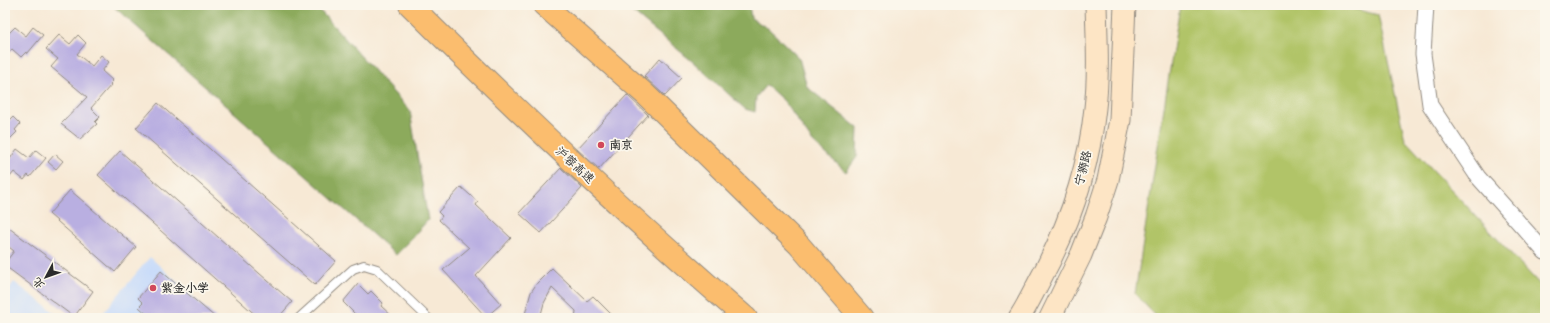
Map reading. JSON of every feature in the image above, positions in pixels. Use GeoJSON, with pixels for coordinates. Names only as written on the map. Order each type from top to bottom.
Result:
{"type":"FeatureCollection","features":[{"type":"Feature","properties":{"kind":"highway","name":"沪蓉高速"},"geometry":{"type":"LineString","coordinates":[[410,5],[509,103],[658,242],[746,318]]}},
{"type":"Feature","properties":{"kind":"highway"},"geometry":{"type":"LineString","coordinates":[[544,5],[646,95],[799,246],[862,318]]}},
{"type":"Feature","properties":{"kind":"main road","name":"宁狮路"},"geometry":{"type":"LineString","coordinates":[[1019,318],[1057,248],[1070,215],[1085,165],[1095,109],[1097,49],[1096,5]]}},
{"type":"Feature","properties":{"kind":"main road"},"geometry":{"type":"LineString","coordinates":[[1050,318],[1081,255],[1096,217],[1108,180],[1120,120],[1125,5]]}},
{"type":"Feature","properties":{"kind":"street"},"geometry":{"type":"LineString","coordinates":[[1426,5],[1422,54],[1430,105],[1478,178],[1545,252]]}},
{"type":"Feature","properties":{"kind":"lane"},"geometry":{"type":"LineString","coordinates":[[299,318],[353,269],[364,265],[376,269],[428,318]]}},
{"type":"Feature","properties":{"kind":"shaded area","name":"紫金小学"},"geometry":{"type":"Polygon","coordinates":[[[150,257],[216,318],[99,318],[150,257]]]}},
{"type":"Feature","properties":{"kind":"shaded area"},"geometry":{"type":"Polygon","coordinates":[[[14,282],[62,318],[5,318],[5,294],[14,282]]]}},
{"type":"Feature","properties":{"kind":"green space"},"geometry":{"type":"Polygon","coordinates":[[[112,5],[315,5],[410,111],[428,220],[396,255],[112,5]]]}},
{"type":"Feature","properties":{"kind":"green space"},"geometry":{"type":"Polygon","coordinates":[[[624,5],[749,5],[751,18],[769,29],[799,58],[807,87],[858,128],[857,157],[846,172],[812,141],[784,101],[766,85],[756,97],[755,112],[745,109],[693,62],[624,5]]]}},
{"type":"Feature","properties":{"kind":"green space"},"geometry":{"type":"Polygon","coordinates":[[[1180,5],[1339,5],[1378,15],[1405,140],[1545,290],[1545,318],[1158,318],[1135,294],[1180,5]]]}},
{"type":"Feature","properties":{"kind":"building"},"geometry":{"type":"Polygon","coordinates":[[[15,27],[26,36],[33,27],[43,35],[27,54],[26,52],[21,57],[12,49],[5,57],[5,37],[15,27]]]}},
{"type":"Feature","properties":{"kind":"building"},"geometry":{"type":"Polygon","coordinates":[[[59,35],[70,44],[78,35],[86,43],[77,54],[92,66],[101,55],[109,62],[102,71],[113,81],[91,108],[100,117],[95,122],[97,124],[80,139],[61,124],[87,97],[51,67],[58,59],[46,49],[59,35]]]}},
{"type":"Feature","properties":{"kind":"building"},"geometry":{"type":"Polygon","coordinates":[[[660,58],[682,78],[665,96],[644,76],[660,58]]]}},
{"type":"Feature","properties":{"kind":"building"},"geometry":{"type":"Polygon","coordinates":[[[627,95],[648,115],[599,169],[577,149],[627,95]]]}},
{"type":"Feature","properties":{"kind":"building"},"geometry":{"type":"Polygon","coordinates":[[[158,103],[336,261],[315,285],[136,128],[158,103]]]}},
{"type":"Feature","properties":{"kind":"building"},"geometry":{"type":"Polygon","coordinates":[[[13,117],[20,124],[15,130],[17,132],[5,144],[5,122],[7,123],[13,117]]]}},
{"type":"Feature","properties":{"kind":"building"},"geometry":{"type":"Polygon","coordinates":[[[17,149],[29,158],[36,150],[46,158],[30,177],[28,175],[24,180],[14,172],[5,183],[5,166],[17,149]]]}},
{"type":"Feature","properties":{"kind":"building"},"geometry":{"type":"Polygon","coordinates":[[[120,151],[292,302],[278,318],[259,318],[98,175],[120,151]]]}},
{"type":"Feature","properties":{"kind":"building"},"geometry":{"type":"Polygon","coordinates":[[[55,154],[63,161],[56,169],[48,162],[55,154]]]}},
{"type":"Feature","properties":{"kind":"building"},"geometry":{"type":"Polygon","coordinates":[[[561,168],[582,188],[541,233],[519,213],[561,168]]]}},
{"type":"Feature","properties":{"kind":"building"},"geometry":{"type":"Polygon","coordinates":[[[461,187],[478,202],[476,205],[511,238],[476,276],[501,304],[486,317],[443,270],[469,248],[439,220],[442,216],[438,212],[461,187]]]}},
{"type":"Feature","properties":{"kind":"building"},"geometry":{"type":"Polygon","coordinates":[[[70,190],[136,247],[115,272],[49,214],[70,190]]]}},
{"type":"Feature","properties":{"kind":"building"},"geometry":{"type":"Polygon","coordinates":[[[5,225],[93,291],[74,317],[5,266],[5,263],[14,251],[5,244],[5,225]]]}},
{"type":"Feature","properties":{"kind":"building"},"geometry":{"type":"Polygon","coordinates":[[[552,268],[587,301],[593,296],[615,318],[575,318],[576,311],[552,288],[544,303],[540,318],[524,318],[531,292],[537,283],[552,268]]]}},
{"type":"Feature","properties":{"kind":"building"},"geometry":{"type":"Polygon","coordinates":[[[161,271],[216,318],[151,318],[139,307],[143,303],[138,298],[161,271]]]}},
{"type":"Feature","properties":{"kind":"building"},"geometry":{"type":"Polygon","coordinates":[[[358,284],[368,294],[371,291],[383,303],[381,306],[394,318],[359,318],[343,302],[358,284]]]}},
{"type":"Feature","properties":{"kind":"place","name":"南京"},"geometry":{"type":"Point","coordinates":[601,145]}},
{"type":"Feature","properties":{"kind":"place","name":"紫金小学"},"geometry":{"type":"Point","coordinates":[153,288]}}]}
